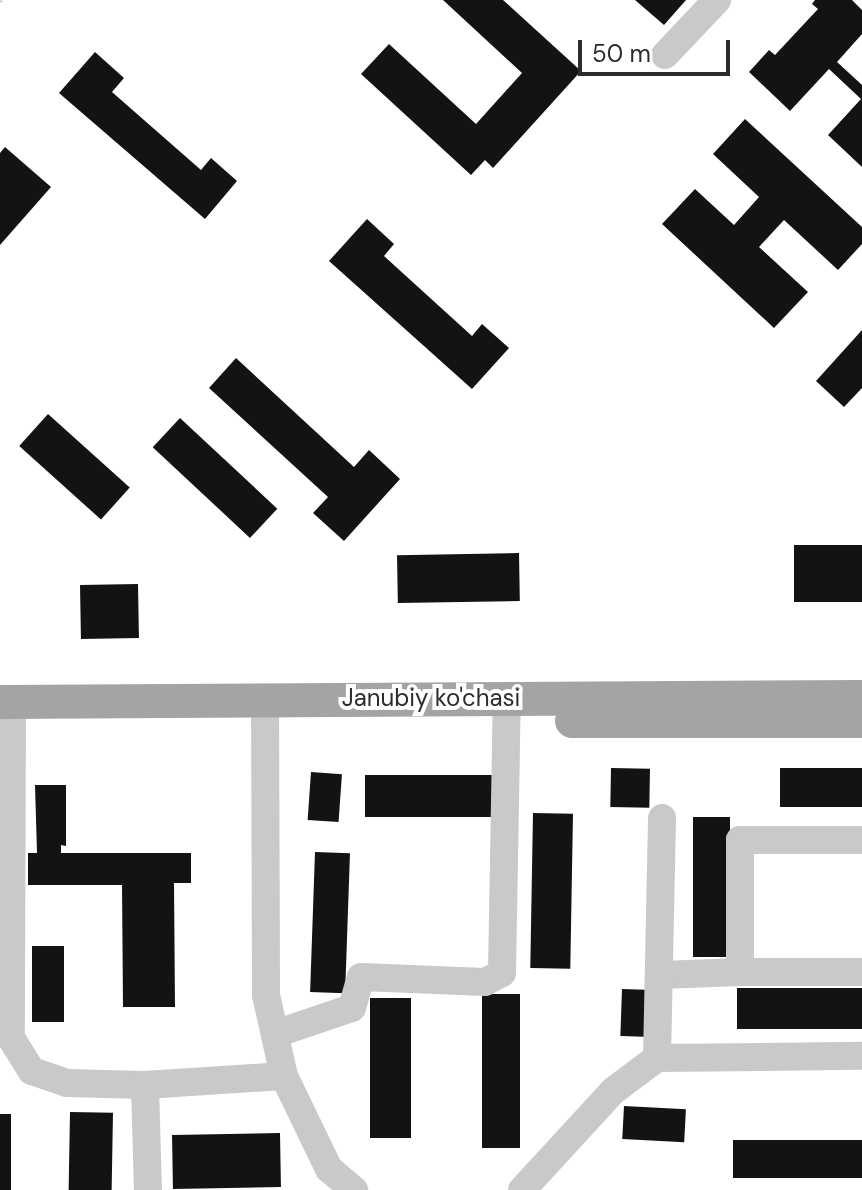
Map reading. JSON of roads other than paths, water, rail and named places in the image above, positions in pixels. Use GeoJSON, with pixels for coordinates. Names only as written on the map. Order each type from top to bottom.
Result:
{"type":"FeatureCollection","features":[{"type":"Feature","properties":{"kind":"main road","name":"Janubiy ko'chasi"},"geometry":{"type":"LineString","coordinates":[[6,712],[506,709],[862,697]]}},
{"type":"Feature","properties":{"kind":"main road","name":"Janubiy ko'chasi"},"geometry":{"type":"LineString","coordinates":[[506,709],[862,721]]}},
{"type":"Feature","properties":{"kind":"street"},"geometry":{"type":"LineString","coordinates":[[665,55],[717,0]]}},
{"type":"Feature","properties":{"kind":"street"},"geometry":{"type":"LineString","coordinates":[[265,709],[266,995],[284,1076],[329,1169],[354,1190]]}},
{"type":"Feature","properties":{"kind":"street"},"geometry":{"type":"LineString","coordinates":[[275,1034],[352,1008],[361,977],[485,982],[502,973],[506,709]]}},
{"type":"Feature","properties":{"kind":"street"},"geometry":{"type":"LineString","coordinates":[[6,712],[11,1038],[32,1071],[67,1083],[145,1085],[284,1076]]}},
{"type":"Feature","properties":{"kind":"street"},"geometry":{"type":"LineString","coordinates":[[657,1058],[662,818]]}},
{"type":"Feature","properties":{"kind":"street"},"geometry":{"type":"LineString","coordinates":[[740,972],[740,840],[862,840]]}},
{"type":"Feature","properties":{"kind":"street"},"geometry":{"type":"LineString","coordinates":[[661,975],[862,972]]}},
{"type":"Feature","properties":{"kind":"street"},"geometry":{"type":"LineString","coordinates":[[522,1190],[613,1091],[657,1058],[862,1056]]}},
{"type":"Feature","properties":{"kind":"street"},"geometry":{"type":"LineString","coordinates":[[145,1085],[148,1190]]}}]}
